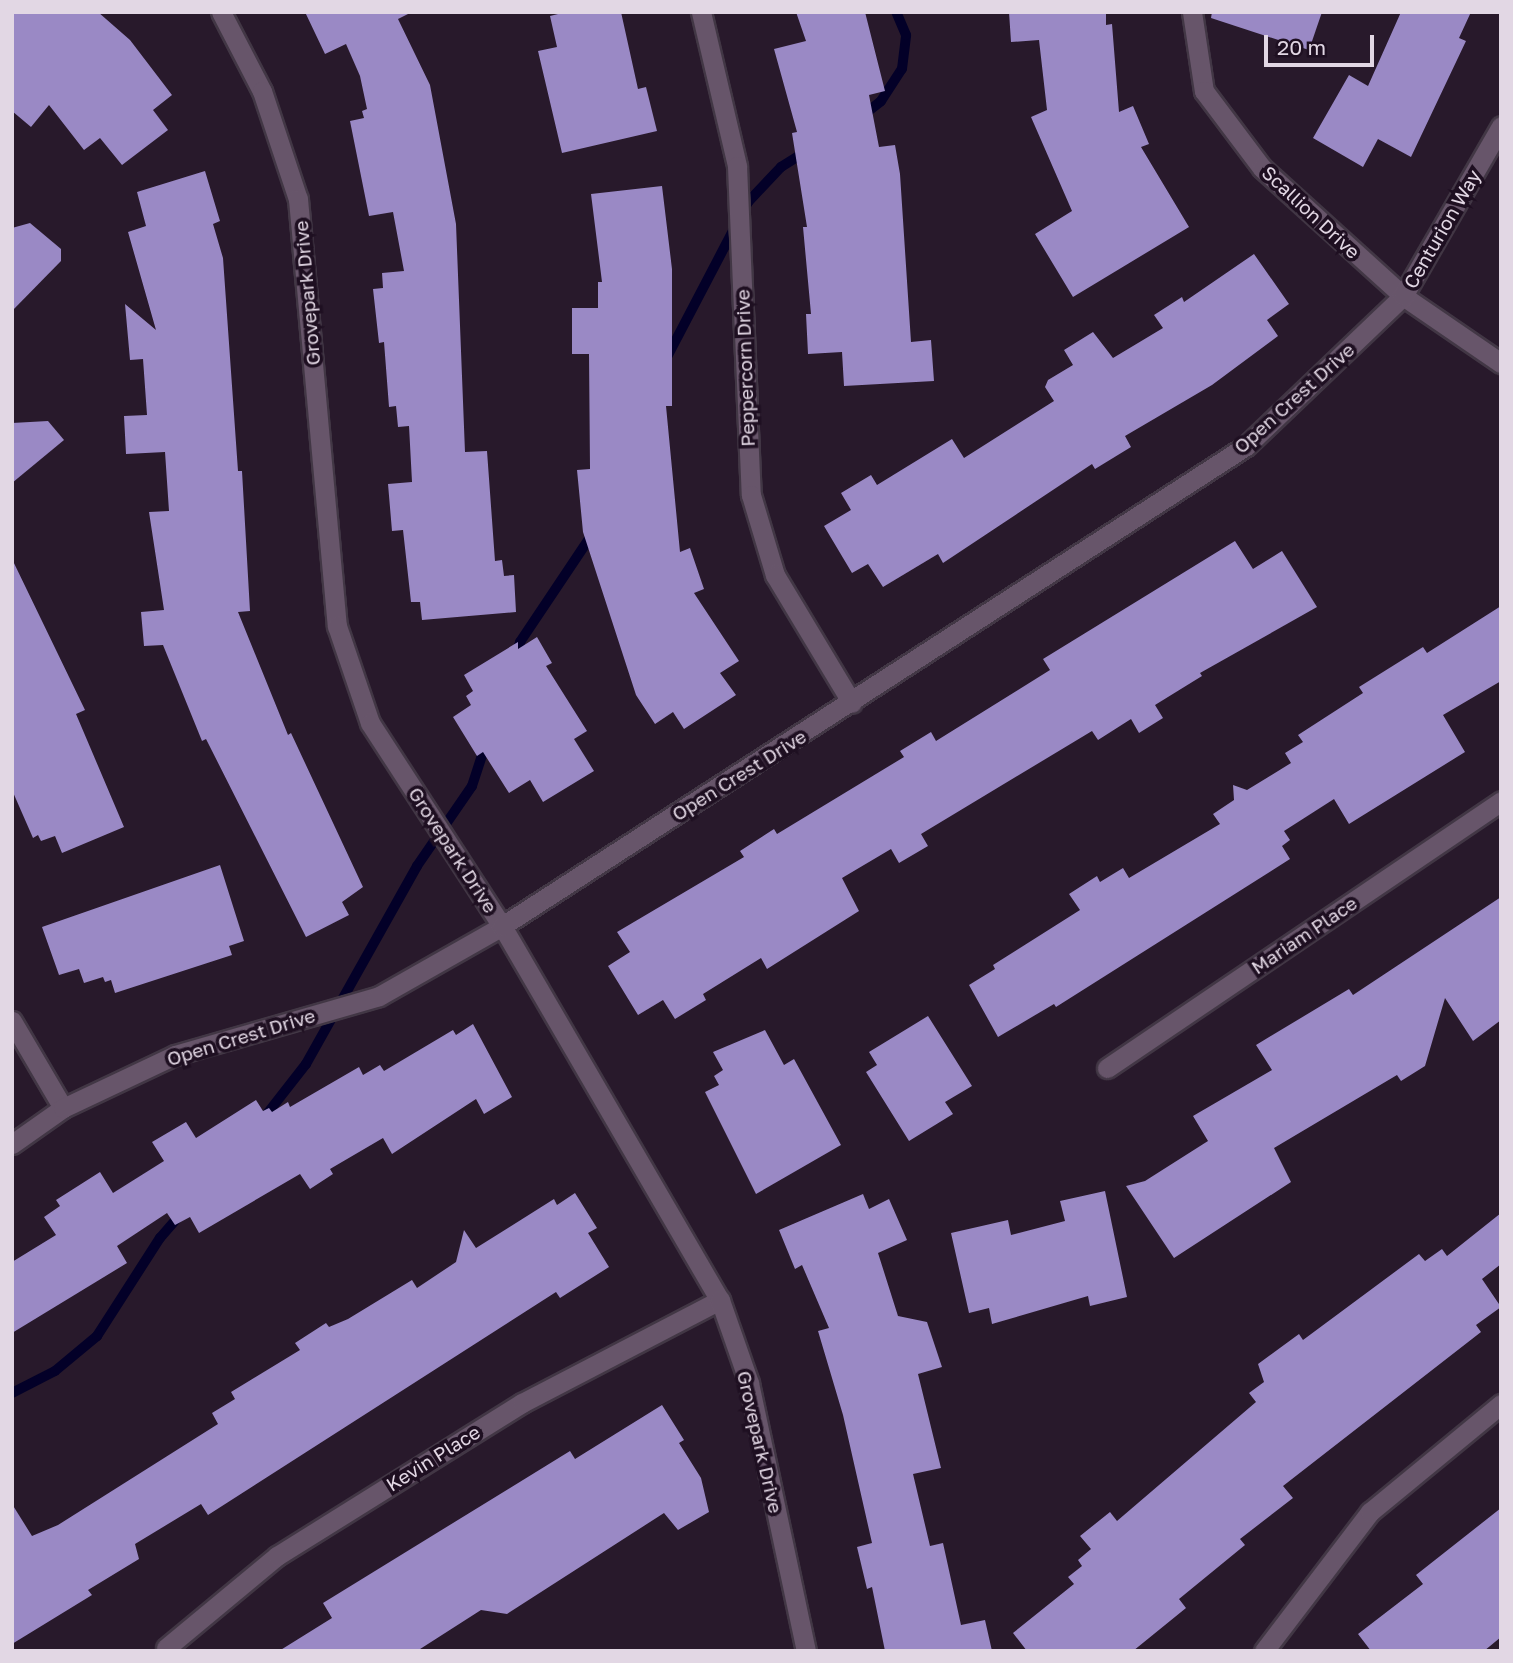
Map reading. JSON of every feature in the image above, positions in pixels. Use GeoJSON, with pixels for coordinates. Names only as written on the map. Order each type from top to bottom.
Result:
{"type":"FeatureCollection","features":[{"type":"Feature","properties":{"kind":"street","name":"Grovepark Drive"},"geometry":{"type":"LineString","coordinates":[[221,12],[262,91],[298,199],[337,626],[370,723],[502,926],[720,1300],[749,1383],[806,1651]]}},
{"type":"Feature","properties":{"kind":"street","name":"Peppercorn Drive"},"geometry":{"type":"LineString","coordinates":[[701,12],[737,166],[751,495],[775,575],[852,703]]}},
{"type":"Feature","properties":{"kind":"street","name":"Scallion Drive"},"geometry":{"type":"LineString","coordinates":[[1192,12],[1204,91],[1262,168],[1404,296],[1501,363]]}},
{"type":"Feature","properties":{"kind":"street","name":"Centurion Way"},"geometry":{"type":"LineString","coordinates":[[1404,296],[1501,126]]}},
{"type":"Feature","properties":{"kind":"street","name":"Open Crest Drive"},"geometry":{"type":"LineString","coordinates":[[12,1144],[63,1108],[175,1055],[379,996],[502,926],[852,703],[1246,446],[1404,296]]}},
{"type":"Feature","properties":{"kind":"street","name":"Mariam Place"},"geometry":{"type":"LineString","coordinates":[[1107,1069],[1501,801]]}},
{"type":"Feature","properties":{"kind":"street"},"geometry":{"type":"LineString","coordinates":[[12,1021],[63,1108]]}},
{"type":"Feature","properties":{"kind":"street","name":"Kevin Place"},"geometry":{"type":"LineString","coordinates":[[166,1648],[276,1556],[522,1403],[720,1300]]}},
{"type":"Feature","properties":{"kind":"street"},"geometry":{"type":"LineString","coordinates":[[1264,1651],[1370,1512],[1501,1404]]}},
{"type":"Feature","properties":{"kind":"building"},"geometry":{"type":"Polygon","coordinates":[[[12,12],[98,12],[130,40],[172,95],[153,110],[168,130],[122,165],[100,138],[84,150],[49,105],[31,127],[12,111],[12,12]]]}},
{"type":"Feature","properties":{"kind":"building"},"geometry":{"type":"Polygon","coordinates":[[[305,12],[412,12],[398,19],[430,85],[456,224],[465,452],[487,451],[495,561],[502,560],[504,576],[514,575],[516,612],[422,620],[420,602],[411,602],[403,530],[392,531],[388,484],[412,482],[409,426],[398,427],[396,406],[389,407],[384,342],[379,343],[373,289],[383,288],[382,273],[404,271],[393,212],[369,216],[350,121],[364,118],[362,111],[367,109],[360,76],[346,44],[325,54],[305,12]]]}},
{"type":"Feature","properties":{"kind":"building"},"geometry":{"type":"Polygon","coordinates":[[[566,12],[621,12],[638,89],[646,87],[657,131],[562,153],[538,51],[557,47],[550,16],[566,12]]]}},
{"type":"Feature","properties":{"kind":"building"},"geometry":{"type":"Polygon","coordinates":[[[796,12],[865,12],[885,91],[869,95],[879,147],[895,145],[900,174],[911,342],[931,340],[934,381],[844,386],[842,352],[808,354],[806,314],[811,314],[803,227],[807,227],[792,133],[797,132],[774,49],[806,41],[796,12]]]}},
{"type":"Feature","properties":{"kind":"building"},"geometry":{"type":"Polygon","coordinates":[[[1009,12],[1106,12],[1106,25],[1112,24],[1119,112],[1133,106],[1149,144],[1141,147],[1189,227],[1073,297],[1035,234],[1072,211],[1031,117],[1047,110],[1039,40],[1011,42],[1009,12]]]}},
{"type":"Feature","properties":{"kind":"building"},"geometry":{"type":"Polygon","coordinates":[[[1212,12],[1322,12],[1309,50],[1211,18],[1212,12]]]}},
{"type":"Feature","properties":{"kind":"building"},"geometry":{"type":"Polygon","coordinates":[[[1401,12],[1471,12],[1459,38],[1466,41],[1411,157],[1378,139],[1363,167],[1313,138],[1349,75],[1368,86],[1401,12]]]}},
{"type":"Feature","properties":{"kind":"building"},"geometry":{"type":"Polygon","coordinates":[[[205,171],[220,221],[213,224],[223,258],[238,471],[242,471],[250,611],[238,612],[288,735],[291,733],[363,887],[342,902],[349,915],[306,937],[206,739],[202,741],[163,645],[144,646],[141,612],[164,610],[149,512],[169,511],[165,452],[126,454],[124,416],[147,415],[143,359],[130,360],[125,304],[156,330],[128,232],[146,226],[137,192],[205,171]]]}},
{"type":"Feature","properties":{"kind":"building"},"geometry":{"type":"Polygon","coordinates":[[[662,186],[672,269],[672,406],[666,406],[680,552],[690,548],[704,589],[694,593],[739,661],[720,673],[736,695],[684,729],[673,712],[655,724],[636,695],[583,532],[577,470],[590,469],[589,354],[572,354],[572,308],[598,308],[598,282],[602,282],[591,194],[662,186]]]}},
{"type":"Feature","properties":{"kind":"building"},"geometry":{"type":"Polygon","coordinates":[[[30,223],[61,249],[61,261],[12,311],[12,228],[30,223]]]}},
{"type":"Feature","properties":{"kind":"building"},"geometry":{"type":"Polygon","coordinates":[[[1254,254],[1289,304],[1267,320],[1278,336],[1212,385],[1125,436],[1131,447],[1095,469],[1092,464],[943,563],[938,554],[883,587],[868,564],[852,573],[824,526],[851,510],[841,493],[871,475],[877,485],[952,439],[964,458],[1054,401],[1045,387],[1048,380],[1073,365],[1064,350],[1093,332],[1113,358],[1163,328],[1154,315],[1182,297],[1184,302],[1254,254]]]}},
{"type":"Feature","properties":{"kind":"building"},"geometry":{"type":"Polygon","coordinates":[[[48,421],[64,440],[12,483],[12,423],[48,421]]]}},
{"type":"Feature","properties":{"kind":"building"},"geometry":{"type":"Polygon","coordinates":[[[1235,541],[1253,569],[1282,551],[1317,607],[1200,673],[1202,676],[1155,705],[1163,718],[1139,733],[1131,719],[1098,740],[1092,731],[921,834],[928,846],[899,863],[891,849],[842,878],[859,911],[767,969],[761,958],[703,994],[706,1000],[675,1019],[663,1000],[638,1015],[608,966],[630,952],[617,932],[744,857],[740,851],[774,829],[777,834],[904,757],[900,751],[931,732],[936,741],[1050,670],[1043,659],[1235,541]]]}},
{"type":"Feature","properties":{"kind":"building"},"geometry":{"type":"Polygon","coordinates":[[[12,559],[85,710],[76,714],[124,827],[62,853],[55,836],[41,841],[38,835],[33,838],[12,790],[12,559]]]}},
{"type":"Feature","properties":{"kind":"building"},"geometry":{"type":"Polygon","coordinates":[[[1501,606],[1501,681],[1443,715],[1465,752],[1349,824],[1334,799],[1284,831],[1290,840],[1282,846],[1290,859],[1056,1007],[1054,1004],[998,1037],[969,985],[995,969],[993,965],[1080,910],[1069,894],[1097,876],[1100,882],[1123,868],[1129,878],[1220,824],[1213,814],[1234,800],[1233,785],[1247,790],[1291,763],[1285,753],[1303,742],[1298,735],[1363,693],[1359,687],[1423,647],[1427,653],[1501,606]]]}},
{"type":"Feature","properties":{"kind":"building"},"geometry":{"type":"Polygon","coordinates":[[[537,637],[552,663],[546,666],[587,731],[574,739],[594,771],[543,802],[530,780],[509,793],[483,752],[477,756],[453,717],[471,705],[466,696],[473,691],[464,675],[518,642],[518,649],[537,637]]]}},
{"type":"Feature","properties":{"kind":"building"},"geometry":{"type":"Polygon","coordinates":[[[220,865],[244,941],[229,946],[232,955],[115,993],[111,980],[105,982],[103,977],[84,983],[79,969],[59,975],[42,927],[220,865]]]}},
{"type":"Feature","properties":{"kind":"building"},"geometry":{"type":"Polygon","coordinates":[[[1501,897],[1501,1020],[1473,1041],[1445,998],[1425,1066],[1401,1081],[1397,1075],[1274,1148],[1291,1182],[1174,1258],[1126,1186],[1145,1181],[1208,1141],[1193,1116],[1272,1070],[1256,1045],[1349,989],[1353,995],[1501,897]]]}},
{"type":"Feature","properties":{"kind":"building"},"geometry":{"type":"Polygon","coordinates":[[[928,1016],[972,1086],[945,1102],[953,1114],[909,1141],[866,1072],[877,1065],[869,1052],[928,1016]]]}},
{"type":"Feature","properties":{"kind":"building"},"geometry":{"type":"Polygon","coordinates":[[[473,1024],[512,1097],[484,1114],[476,1099],[392,1154],[383,1138],[330,1169],[333,1174],[310,1189],[300,1174],[199,1233],[190,1217],[175,1225],[167,1213],[117,1246],[127,1263],[12,1333],[12,1262],[56,1235],[44,1217],[60,1206],[56,1200],[100,1172],[113,1193],[164,1161],[152,1142],[186,1122],[196,1138],[256,1100],[263,1111],[269,1108],[272,1112],[288,1102],[290,1107],[359,1067],[363,1075],[380,1065],[384,1071],[453,1030],[456,1035],[473,1024]]]}},
{"type":"Feature","properties":{"kind":"building"},"geometry":{"type":"Polygon","coordinates":[[[765,1030],[784,1065],[794,1059],[841,1145],[756,1194],[705,1092],[719,1085],[714,1076],[723,1070],[713,1052],[765,1030]]]}},
{"type":"Feature","properties":{"kind":"building"},"geometry":{"type":"Polygon","coordinates":[[[1105,1191],[1127,1297],[1090,1306],[1088,1296],[992,1324],[989,1308],[969,1313],[951,1233],[1008,1220],[1011,1235],[1065,1221],[1060,1201],[1105,1191]]]}},
{"type":"Feature","properties":{"kind":"building"},"geometry":{"type":"Polygon","coordinates":[[[575,1193],[597,1228],[588,1233],[609,1267],[560,1298],[556,1292],[208,1515],[201,1504],[135,1544],[139,1559],[88,1590],[92,1595],[12,1644],[12,1504],[32,1536],[58,1525],[218,1424],[212,1413],[235,1399],[231,1392],[300,1350],[295,1343],[326,1323],[329,1327],[348,1319],[412,1280],[417,1288],[456,1262],[464,1230],[476,1248],[554,1199],[557,1205],[575,1193]]]}},
{"type":"Feature","properties":{"kind":"building"},"geometry":{"type":"Polygon","coordinates":[[[863,1194],[869,1209],[889,1199],[907,1240],[878,1253],[898,1316],[927,1322],[942,1367],[918,1374],[941,1468],[913,1474],[930,1546],[943,1543],[961,1625],[985,1620],[992,1651],[885,1651],[872,1587],[867,1589],[857,1547],[872,1543],[843,1415],[818,1331],[829,1328],[802,1265],[795,1269],[779,1230],[863,1194]]]}},
{"type":"Feature","properties":{"kind":"building"},"geometry":{"type":"Polygon","coordinates":[[[1501,1213],[1501,1264],[1482,1279],[1501,1307],[1476,1325],[1481,1332],[1283,1486],[1293,1498],[1240,1539],[1245,1545],[1179,1599],[1186,1608],[1133,1651],[1027,1651],[1013,1633],[1074,1584],[1068,1577],[1082,1566],[1078,1560],[1091,1549],[1080,1536],[1110,1512],[1117,1521],[1256,1402],[1249,1393],[1264,1382],[1258,1364],[1299,1334],[1303,1340],[1419,1254],[1425,1261],[1442,1249],[1447,1256],[1501,1213]]]}},
{"type":"Feature","properties":{"kind":"building"},"geometry":{"type":"Polygon","coordinates":[[[662,1405],[684,1440],[679,1443],[701,1478],[709,1512],[678,1530],[664,1513],[507,1614],[481,1610],[417,1651],[279,1651],[332,1618],[323,1603],[570,1451],[575,1459],[662,1405]]]}},
{"type":"Feature","properties":{"kind":"building"},"geometry":{"type":"Polygon","coordinates":[[[1501,1508],[1501,1637],[1484,1651],[1371,1651],[1358,1634],[1423,1584],[1416,1575],[1501,1508]]]}},
{"type":"Feature","properties":{"kind":"waterway"},"geometry":{"type":"LineString","coordinates":[[862,116],[881,101],[902,69],[906,35],[896,12]]}},
{"type":"Feature","properties":{"kind":"waterway"},"geometry":{"type":"LineString","coordinates":[[667,357],[748,202],[781,167],[807,151]]}},
{"type":"Feature","properties":{"kind":"waterway"},"geometry":{"type":"LineString","coordinates":[[514,662],[520,642],[593,533]]}},
{"type":"Feature","properties":{"kind":"waterway"},"geometry":{"type":"LineString","coordinates":[[263,1119],[306,1064],[417,866],[472,786],[487,740]]}},
{"type":"Feature","properties":{"kind":"waterway"},"geometry":{"type":"LineString","coordinates":[[12,1393],[55,1371],[97,1336],[160,1238],[182,1213]]}}]}
